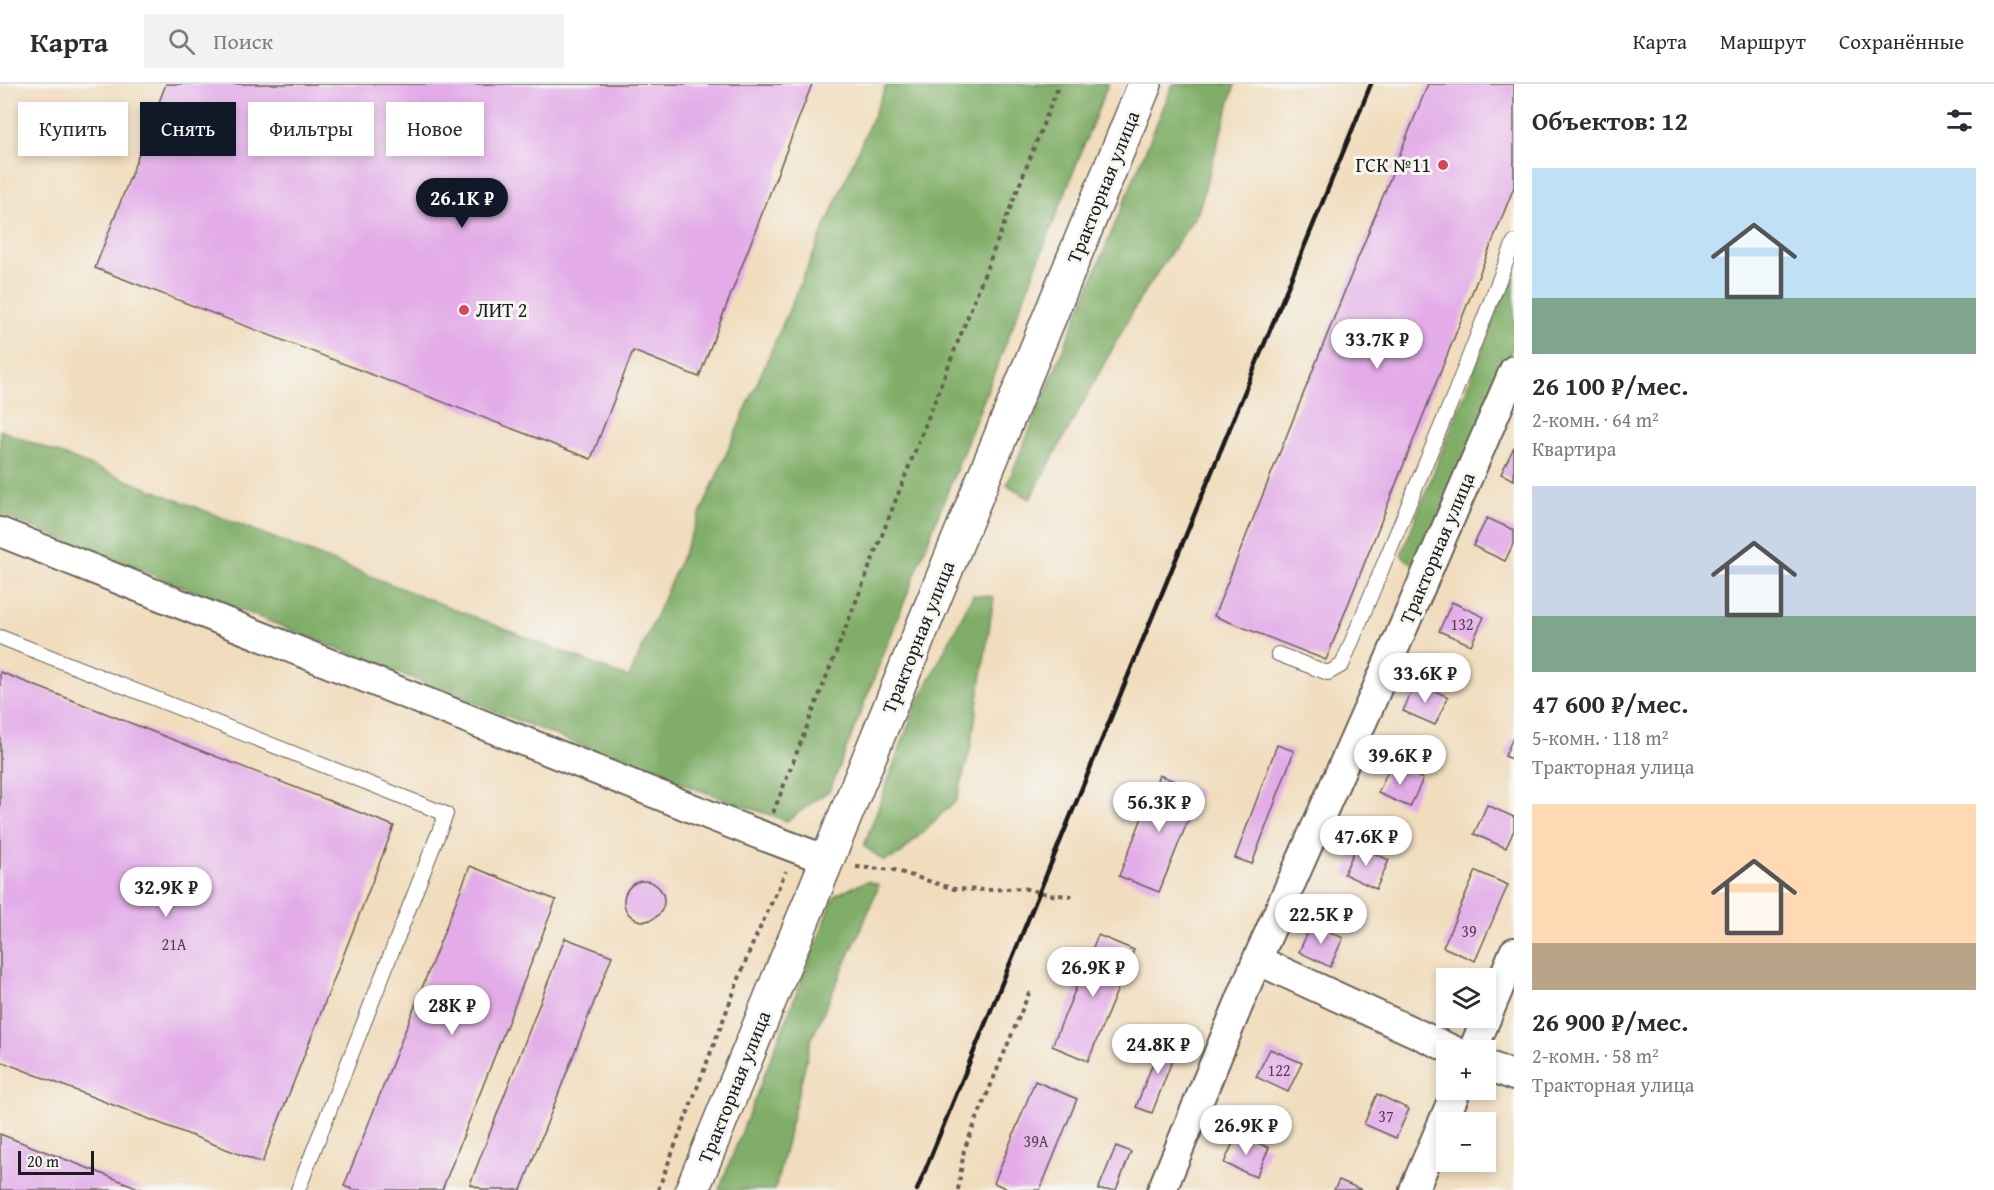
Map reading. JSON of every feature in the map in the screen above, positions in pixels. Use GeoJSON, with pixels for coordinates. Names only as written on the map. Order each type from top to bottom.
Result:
{"type":"FeatureCollection","features":[{"type":"Feature","properties":{"kind":"street","name":"Тракторная улица"},"geometry":{"type":"LineString","coordinates":[[692,1190],[1145,84]]}},
{"type":"Feature","properties":{"kind":"street","name":"Тракторная улица"},"geometry":{"type":"LineString","coordinates":[[1162,1190],[1257,960],[1514,370]]}},
{"type":"Feature","properties":{"kind":"street"},"geometry":{"type":"LineString","coordinates":[[0,532],[827,860]]}},
{"type":"Feature","properties":{"kind":"street"},"geometry":{"type":"LineString","coordinates":[[1477,1040],[1514,952]]}},
{"type":"Feature","properties":{"kind":"street"},"geometry":{"type":"LineString","coordinates":[[1257,960],[1436,1042]]}},
{"type":"Feature","properties":{"kind":"street"},"geometry":{"type":"LineString","coordinates":[[1496,1069],[1514,1076]]}},
{"type":"Feature","properties":{"kind":"street"},"geometry":{"type":"LineString","coordinates":[[1414,1190],[1452,1100]]}},
{"type":"Feature","properties":{"kind":"lane"},"geometry":{"type":"LineString","coordinates":[[1278,654],[1328,673],[1342,665],[1454,396],[1514,242]]}},
{"type":"Feature","properties":{"kind":"lane"},"geometry":{"type":"LineString","coordinates":[[0,638],[446,814],[298,1190]]}},
{"type":"Feature","properties":{"kind":"path"},"geometry":{"type":"LineString","coordinates":[[764,836],[1059,84]]}},
{"type":"Feature","properties":{"kind":"path"},"geometry":{"type":"LineString","coordinates":[[657,1190],[750,951],[796,847]]}},
{"type":"Feature","properties":{"kind":"path"},"geometry":{"type":"LineString","coordinates":[[827,860],[857,867],[875,867],[903,873],[954,889],[1023,888],[1051,895],[1073,896]]}},
{"type":"Feature","properties":{"kind":"path"},"geometry":{"type":"LineString","coordinates":[[958,1190],[964,1150],[1031,988]]}},
{"type":"Feature","properties":{"kind":"green space"},"geometry":{"type":"Polygon","coordinates":[[[887,84],[1108,84],[830,790],[787,821],[640,769],[0,514],[0,430],[629,678],[887,84]]]}},
{"type":"Feature","properties":{"kind":"green space"},"geometry":{"type":"Polygon","coordinates":[[[1173,84],[1235,84],[1198,212],[1138,302],[1030,499],[1007,485],[1173,84]]]}},
{"type":"Feature","properties":{"kind":"green space"},"geometry":{"type":"Polygon","coordinates":[[[1514,269],[1514,344],[1420,570],[1401,555],[1514,269]]]}},
{"type":"Feature","properties":{"kind":"green space"},"geometry":{"type":"Polygon","coordinates":[[[973,595],[994,597],[971,745],[957,799],[899,855],[884,861],[864,846],[914,710],[973,595]]]}},
{"type":"Feature","properties":{"kind":"green space"},"geometry":{"type":"Polygon","coordinates":[[[867,881],[879,885],[811,1040],[775,1190],[719,1190],[835,895],[867,881]]]}},
{"type":"Feature","properties":{"kind":"building","name":"ЛИТ 2"},"geometry":{"type":"Polygon","coordinates":[[[166,84],[812,84],[699,377],[633,351],[591,459],[95,268],[140,151],[140,156],[236,156],[236,102],[159,102],[166,84]]]}},
{"type":"Feature","properties":{"kind":"building"},"geometry":{"type":"Polygon","coordinates":[[[1428,84],[1514,84],[1514,187],[1326,660],[1214,616],[1428,84]]]}},
{"type":"Feature","properties":{"kind":"building"},"geometry":{"type":"Polygon","coordinates":[[[1514,447],[1514,480],[1501,474],[1514,447]]]}},
{"type":"Feature","properties":{"kind":"building"},"geometry":{"type":"Polygon","coordinates":[[[1487,518],[1514,530],[1514,542],[1505,561],[1473,546],[1487,518]]]}},
{"type":"Feature","properties":{"kind":"building"},"geometry":{"type":"Polygon","coordinates":[[[1452,602],[1484,617],[1471,645],[1439,631],[1452,602]]]}},
{"type":"Feature","properties":{"kind":"building"},"geometry":{"type":"Polygon","coordinates":[[[0,672],[394,826],[262,1163],[0,1061],[0,672]]]}},
{"type":"Feature","properties":{"kind":"building"},"geometry":{"type":"Polygon","coordinates":[[[1416,682],[1448,697],[1435,725],[1403,711],[1416,682]]]}},
{"type":"Feature","properties":{"kind":"building"},"geometry":{"type":"Polygon","coordinates":[[[1514,735],[1514,760],[1505,756],[1514,735]]]}},
{"type":"Feature","properties":{"kind":"building"},"geometry":{"type":"Polygon","coordinates":[[[1277,745],[1294,751],[1252,864],[1235,858],[1277,745]]]}},
{"type":"Feature","properties":{"kind":"building"},"geometry":{"type":"Polygon","coordinates":[[[1391,764],[1423,779],[1410,807],[1378,793],[1391,764]]]}},
{"type":"Feature","properties":{"kind":"building"},"geometry":{"type":"Polygon","coordinates":[[[1159,775],[1200,791],[1159,892],[1119,876],[1159,775]]]}},
{"type":"Feature","properties":{"kind":"building"},"geometry":{"type":"Polygon","coordinates":[[[1487,805],[1514,817],[1514,830],[1506,848],[1474,834],[1487,805]]]}},
{"type":"Feature","properties":{"kind":"building"},"geometry":{"type":"Polygon","coordinates":[[[1357,845],[1389,860],[1376,889],[1344,874],[1357,845]]]}},
{"type":"Feature","properties":{"kind":"building"},"geometry":{"type":"Polygon","coordinates":[[[470,866],[556,900],[442,1190],[354,1190],[344,1186],[470,866]]]}},
{"type":"Feature","properties":{"kind":"building"},"geometry":{"type":"Polygon","coordinates":[[[1476,871],[1508,885],[1475,961],[1443,947],[1476,871]]]}},
{"type":"Feature","properties":{"kind":"building"},"geometry":{"type":"Polygon","coordinates":[[[644,881],[658,887],[664,901],[658,915],[644,921],[630,915],[624,901],[630,887],[644,881]]]}},
{"type":"Feature","properties":{"kind":"building"},"geometry":{"type":"Polygon","coordinates":[[[1312,923],[1343,938],[1330,967],[1299,952],[1312,923]]]}},
{"type":"Feature","properties":{"kind":"building"},"geometry":{"type":"Polygon","coordinates":[[[1098,935],[1134,950],[1088,1061],[1052,1046],[1098,935]]]}},
{"type":"Feature","properties":{"kind":"building"},"geometry":{"type":"Polygon","coordinates":[[[565,938],[612,956],[521,1190],[484,1190],[470,1184],[565,938]]]}},
{"type":"Feature","properties":{"kind":"building"},"geometry":{"type":"Polygon","coordinates":[[[1163,1037],[1179,1043],[1152,1113],[1136,1107],[1163,1037]]]}},
{"type":"Feature","properties":{"kind":"building"},"geometry":{"type":"Polygon","coordinates":[[[1270,1049],[1302,1063],[1288,1092],[1256,1077],[1270,1049]]]}},
{"type":"Feature","properties":{"kind":"building"},"geometry":{"type":"Polygon","coordinates":[[[1035,1081],[1077,1099],[1040,1190],[1010,1190],[994,1183],[1035,1081]]]}},
{"type":"Feature","properties":{"kind":"building"},"geometry":{"type":"Polygon","coordinates":[[[1377,1094],[1409,1109],[1396,1138],[1364,1124],[1377,1094]]]}},
{"type":"Feature","properties":{"kind":"building"},"geometry":{"type":"Polygon","coordinates":[[[0,1134],[144,1190],[0,1190],[0,1134]]]}},
{"type":"Feature","properties":{"kind":"building"},"geometry":{"type":"Polygon","coordinates":[[[1237,1134],[1269,1148],[1256,1177],[1224,1163],[1237,1134]]]}},
{"type":"Feature","properties":{"kind":"building"},"geometry":{"type":"Polygon","coordinates":[[[1116,1146],[1131,1152],[1116,1190],[1098,1190],[1116,1146]]]}},
{"type":"Feature","properties":{"kind":"building"},"geometry":{"type":"Polygon","coordinates":[[[1339,1180],[1362,1190],[1334,1190],[1339,1180]]]}},
{"type":"Feature","properties":{"kind":"railway"},"geometry":{"type":"LineString","coordinates":[[917,1190],[1371,84]]}},
{"type":"Feature","properties":{"kind":"place","name":"ГСК №11"},"geometry":{"type":"Point","coordinates":[1443,165]}},
{"type":"Feature","properties":{"kind":"place","name":"ЛИТ 2"},"geometry":{"type":"Point","coordinates":[464,310]}}]}
